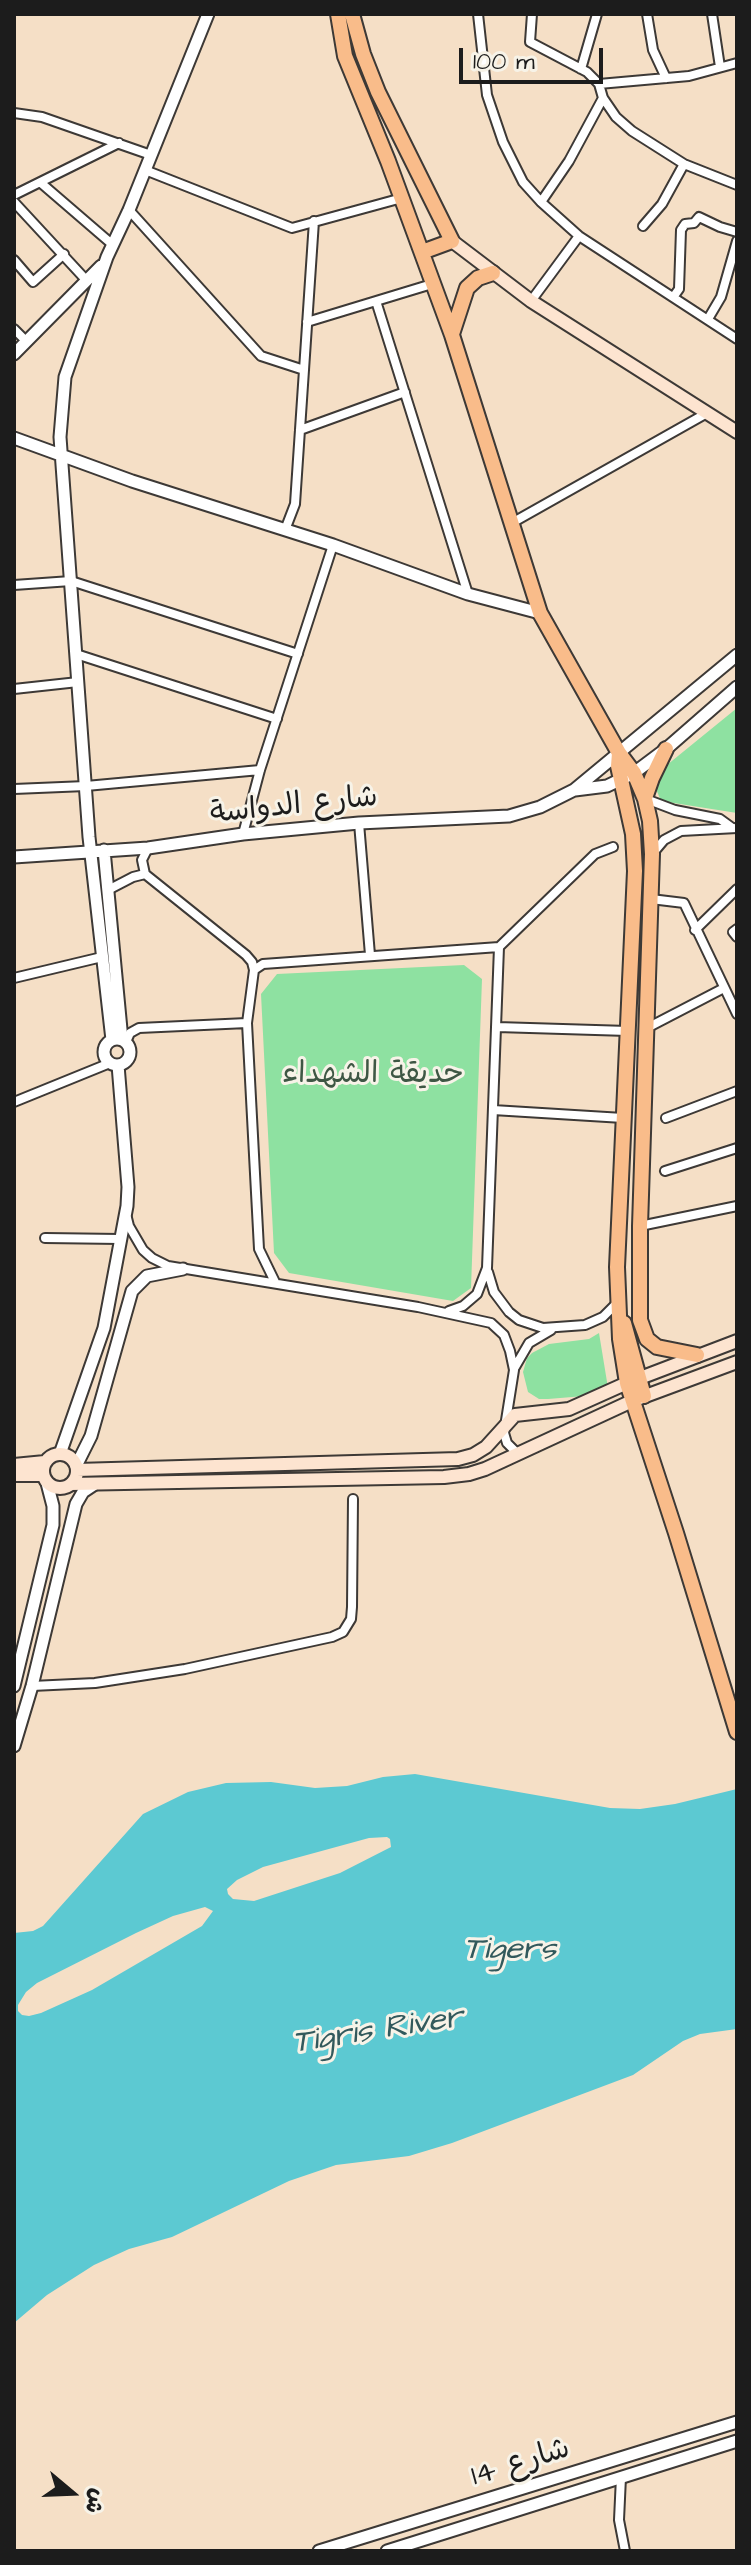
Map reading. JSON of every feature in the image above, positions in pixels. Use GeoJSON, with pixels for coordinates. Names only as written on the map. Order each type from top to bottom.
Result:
{"type":"FeatureCollection","features":[{"type":"Feature","properties":{"kind":"main road"},"geometry":{"type":"LineString","coordinates":[[338,14],[345,56],[452,335],[540,613],[619,753],[628,777],[635,871],[623,1118],[618,1310],[626,1327],[633,1380],[676,1533],[737,1732]]}},
{"type":"Feature","properties":{"kind":"main road"},"geometry":{"type":"LineString","coordinates":[[352,14],[378,92],[452,241],[531,301],[737,432]]}},
{"type":"Feature","properties":{"kind":"main road"},"geometry":{"type":"LineString","coordinates":[[422,252],[452,241]]}},
{"type":"Feature","properties":{"kind":"main road"},"geometry":{"type":"LineString","coordinates":[[452,335],[467,288],[478,278],[493,273]]}},
{"type":"Feature","properties":{"kind":"main road"},"geometry":{"type":"LineString","coordinates":[[645,799],[666,749]]}},
{"type":"Feature","properties":{"kind":"main road"},"geometry":{"type":"LineString","coordinates":[[628,777],[645,799],[652,854],[640,1226],[640,1320],[643,1333],[651,1343],[663,1350],[697,1355]]}},
{"type":"Feature","properties":{"kind":"main road"},"geometry":{"type":"LineString","coordinates":[[76,1468],[458,1459],[486,1447],[506,1423],[521,1413],[555,1413],[569,1409],[633,1380],[737,1341]]}},
{"type":"Feature","properties":{"kind":"main road"},"geometry":{"type":"LineString","coordinates":[[14,1465],[45,1474],[59,1489],[71,1484],[452,1476],[485,1469],[638,1398],[737,1362]]}},
{"type":"Feature","properties":{"kind":"main road"},"geometry":{"type":"LineString","coordinates":[[45,1474],[51,1456],[60,1454],[68,1456],[76,1468]]}},
{"type":"Feature","properties":{"kind":"main road"},"geometry":{"type":"LineString","coordinates":[[71,1484],[76,1468]]}},
{"type":"Feature","properties":{"kind":"main road"},"geometry":{"type":"LineString","coordinates":[[14,1475],[45,1474]]}},
{"type":"Feature","properties":{"kind":"street"},"geometry":{"type":"LineString","coordinates":[[14,1102],[125,1062],[129,1056],[130,1049],[120,1041],[102,957],[91,851],[60,437],[65,377],[107,257],[208,14]]}},
{"type":"Feature","properties":{"kind":"street"},"geometry":{"type":"LineString","coordinates":[[478,14],[487,95],[503,142],[523,182],[579,236],[737,339]]}},
{"type":"Feature","properties":{"kind":"street"},"geometry":{"type":"LineString","coordinates":[[532,14],[530,42],[581,69],[599,84],[603,98],[616,117],[632,131],[684,164],[737,185]]}},
{"type":"Feature","properties":{"kind":"street"},"geometry":{"type":"LineString","coordinates":[[581,69],[597,14]]}},
{"type":"Feature","properties":{"kind":"street"},"geometry":{"type":"LineString","coordinates":[[647,14],[653,50],[666,78]]}},
{"type":"Feature","properties":{"kind":"street"},"geometry":{"type":"LineString","coordinates":[[712,14],[720,67]]}},
{"type":"Feature","properties":{"kind":"street"},"geometry":{"type":"LineString","coordinates":[[599,84],[689,76],[713,72],[737,63]]}},
{"type":"Feature","properties":{"kind":"street"},"geometry":{"type":"LineString","coordinates":[[541,202],[569,161],[603,98]]}},
{"type":"Feature","properties":{"kind":"street"},"geometry":{"type":"LineString","coordinates":[[14,113],[42,117],[151,155]]}},
{"type":"Feature","properties":{"kind":"street"},"geometry":{"type":"LineString","coordinates":[[14,195],[119,143]]}},
{"type":"Feature","properties":{"kind":"street"},"geometry":{"type":"LineString","coordinates":[[643,226],[662,204],[684,164]]}},
{"type":"Feature","properties":{"kind":"street"},"geometry":{"type":"LineString","coordinates":[[145,170],[292,228],[402,198]]}},
{"type":"Feature","properties":{"kind":"street"},"geometry":{"type":"LineString","coordinates":[[41,183],[113,245]]}},
{"type":"Feature","properties":{"kind":"street"},"geometry":{"type":"LineString","coordinates":[[14,202],[87,281]]}},
{"type":"Feature","properties":{"kind":"street"},"geometry":{"type":"LineString","coordinates":[[129,210],[261,356],[304,370]]}},
{"type":"Feature","properties":{"kind":"street"},"geometry":{"type":"LineString","coordinates":[[674,296],[679,289],[681,230],[685,224],[694,223],[699,217],[737,232]]}},
{"type":"Feature","properties":{"kind":"street"},"geometry":{"type":"LineString","coordinates":[[285,530],[295,504],[314,221]]}},
{"type":"Feature","properties":{"kind":"street"},"geometry":{"type":"LineString","coordinates":[[531,301],[579,236]]}},
{"type":"Feature","properties":{"kind":"street"},"geometry":{"type":"LineString","coordinates":[[708,319],[721,297],[737,241]]}},
{"type":"Feature","properties":{"kind":"street"},"geometry":{"type":"LineString","coordinates":[[14,260],[33,282],[64,254]]}},
{"type":"Feature","properties":{"kind":"street"},"geometry":{"type":"LineString","coordinates":[[14,354],[107,257]]}},
{"type":"Feature","properties":{"kind":"street"},"geometry":{"type":"LineString","coordinates":[[307,322],[432,284]]}},
{"type":"Feature","properties":{"kind":"street"},"geometry":{"type":"LineString","coordinates":[[376,301],[468,594]]}},
{"type":"Feature","properties":{"kind":"street"},"geometry":{"type":"LineString","coordinates":[[14,329],[26,341]]}},
{"type":"Feature","properties":{"kind":"street"},"geometry":{"type":"LineString","coordinates":[[300,430],[405,392]]}},
{"type":"Feature","properties":{"kind":"street"},"geometry":{"type":"LineString","coordinates":[[510,524],[707,413]]}},
{"type":"Feature","properties":{"kind":"street"},"geometry":{"type":"LineString","coordinates":[[14,438],[333,545],[468,594],[540,613]]}},
{"type":"Feature","properties":{"kind":"street"},"geometry":{"type":"LineString","coordinates":[[243,834],[260,770],[333,545]]}},
{"type":"Feature","properties":{"kind":"street"},"geometry":{"type":"LineString","coordinates":[[14,585],[71,581],[298,654]]}},
{"type":"Feature","properties":{"kind":"street"},"geometry":{"type":"LineString","coordinates":[[76,654],[277,719]]}},
{"type":"Feature","properties":{"kind":"street","name":"شارع الدواسة"},"geometry":{"type":"LineString","coordinates":[[14,857],[148,848],[243,834],[359,823],[509,816],[540,807],[574,790],[737,655]]}},
{"type":"Feature","properties":{"kind":"street"},"geometry":{"type":"LineString","coordinates":[[14,689],[78,682]]}},
{"type":"Feature","properties":{"kind":"street"},"geometry":{"type":"LineString","coordinates":[[628,777],[666,749],[737,687]]}},
{"type":"Feature","properties":{"kind":"street"},"geometry":{"type":"LineString","coordinates":[[14,789],[86,786],[260,770]]}},
{"type":"Feature","properties":{"kind":"street","name":"شارع الدواسة"},"geometry":{"type":"LineString","coordinates":[[574,790],[599,788],[628,777]]}},
{"type":"Feature","properties":{"kind":"street"},"geometry":{"type":"LineString","coordinates":[[645,799],[675,810],[720,819],[734,828]]}},
{"type":"Feature","properties":{"kind":"street"},"geometry":{"type":"LineString","coordinates":[[359,823],[370,955]]}},
{"type":"Feature","properties":{"kind":"street"},"geometry":{"type":"LineString","coordinates":[[652,854],[675,833],[734,828]]}},
{"type":"Feature","properties":{"kind":"street"},"geometry":{"type":"LineString","coordinates":[[254,970],[263,964],[499,947],[595,854],[613,847]]}},
{"type":"Feature","properties":{"kind":"street"},"geometry":{"type":"LineString","coordinates":[[148,848],[142,860],[145,874],[252,962],[254,970],[247,1023],[259,1249],[275,1282]]}},
{"type":"Feature","properties":{"kind":"street"},"geometry":{"type":"LineString","coordinates":[[104,850],[120,1041]]}},
{"type":"Feature","properties":{"kind":"street"},"geometry":{"type":"LineString","coordinates":[[108,890],[145,874]]}},
{"type":"Feature","properties":{"kind":"street"},"geometry":{"type":"LineString","coordinates":[[695,930],[737,889]]}},
{"type":"Feature","properties":{"kind":"street"},"geometry":{"type":"LineString","coordinates":[[651,899],[684,903],[737,1014]]}},
{"type":"Feature","properties":{"kind":"street"},"geometry":{"type":"LineString","coordinates":[[737,929],[733,932],[737,937]]}},
{"type":"Feature","properties":{"kind":"street"},"geometry":{"type":"LineString","coordinates":[[499,947],[487,1268],[494,1292],[509,1312],[531,1325],[556,1329]]}},
{"type":"Feature","properties":{"kind":"street"},"geometry":{"type":"LineString","coordinates":[[14,978],[102,957]]}},
{"type":"Feature","properties":{"kind":"street"},"geometry":{"type":"LineString","coordinates":[[647,1028],[724,988]]}},
{"type":"Feature","properties":{"kind":"street"},"geometry":{"type":"LineString","coordinates":[[247,1023],[139,1028],[104,1051],[114,1064],[128,1187],[129,1226],[143,1250],[157,1262],[183,1269],[275,1282],[486,1321],[496,1326],[507,1340],[514,1370]]}},
{"type":"Feature","properties":{"kind":"street"},"geometry":{"type":"LineString","coordinates":[[497,1027],[628,1031]]}},
{"type":"Feature","properties":{"kind":"street"},"geometry":{"type":"LineString","coordinates":[[666,1118],[737,1091]]}},
{"type":"Feature","properties":{"kind":"street"},"geometry":{"type":"LineString","coordinates":[[493,1110],[623,1118]]}},
{"type":"Feature","properties":{"kind":"street"},"geometry":{"type":"LineString","coordinates":[[665,1171],[737,1148]]}},
{"type":"Feature","properties":{"kind":"street"},"geometry":{"type":"LineString","coordinates":[[60,1454],[104,1328],[127,1206]]}},
{"type":"Feature","properties":{"kind":"street"},"geometry":{"type":"LineString","coordinates":[[640,1226],[737,1206]]}},
{"type":"Feature","properties":{"kind":"street"},"geometry":{"type":"LineString","coordinates":[[45,1238],[120,1239]]}},
{"type":"Feature","properties":{"kind":"street"},"geometry":{"type":"LineString","coordinates":[[445,1312],[463,1306],[477,1294],[487,1268]]}},
{"type":"Feature","properties":{"kind":"street"},"geometry":{"type":"LineString","coordinates":[[76,1468],[91,1436],[132,1291],[147,1276],[183,1269]]}},
{"type":"Feature","properties":{"kind":"street"},"geometry":{"type":"LineString","coordinates":[[518,1454],[507,1443],[504,1433],[514,1370],[529,1343],[556,1329],[594,1322],[618,1310]]}},
{"type":"Feature","properties":{"kind":"street"},"geometry":{"type":"LineString","coordinates":[[14,1686],[54,1518],[45,1474]]}},
{"type":"Feature","properties":{"kind":"street"},"geometry":{"type":"LineString","coordinates":[[15,1742],[32,1686],[78,1498],[88,1487],[99,1484]]}},
{"type":"Feature","properties":{"kind":"street"},"geometry":{"type":"LineString","coordinates":[[32,1686],[95,1683],[185,1669],[343,1632],[351,1619],[352,1607],[353,1499]]}},
{"type":"Feature","properties":{"kind":"street"},"geometry":{"type":"LineString","coordinates":[[41,1578],[57,1581]]}},
{"type":"Feature","properties":{"kind":"street","name":"شارع 14"},"geometry":{"type":"LineString","coordinates":[[319,2551],[737,2422]]}},
{"type":"Feature","properties":{"kind":"street","name":"شارع 14"},"geometry":{"type":"LineString","coordinates":[[387,2551],[737,2441]]}},
{"type":"Feature","properties":{"kind":"street"},"geometry":{"type":"LineString","coordinates":[[621,2477],[619,2520],[625,2551]]}},
{"type":"Feature","properties":{"kind":"green space"},"geometry":{"type":"Polygon","coordinates":[[[737,708],[737,813],[661,801],[654,784],[662,769],[737,708]]]}},
{"type":"Feature","properties":{"kind":"green space","name":"حديقة الشهداء"},"geometry":{"type":"Polygon","coordinates":[[[464,965],[482,979],[471,1288],[453,1301],[289,1273],[274,1253],[261,994],[277,974],[464,965]]]}},
{"type":"Feature","properties":{"kind":"green space"},"geometry":{"type":"Polygon","coordinates":[[[599,1333],[609,1394],[539,1399],[528,1392],[523,1372],[532,1353],[549,1344],[589,1339],[599,1333]]]}},
{"type":"Feature","properties":{"kind":"water","name":"Tigers"},"geometry":{"type":"Polygon","coordinates":[[[415,1774],[610,1808],[640,1809],[675,1804],[737,1789],[737,2029],[700,2034],[683,2041],[633,2075],[452,2143],[409,2156],[336,2165],[289,2181],[172,2237],[129,2249],[94,2265],[47,2295],[14,2323],[14,1933],[33,1931],[43,1926],[143,1814],[188,1792],[226,1783],[271,1782],[315,1788],[347,1786],[383,1777],[415,1774]],[[387,1837],[369,1838],[263,1867],[237,1880],[227,1889],[228,1894],[233,1899],[254,1901],[340,1873],[391,1847],[387,1837]],[[205,1907],[173,1916],[37,1983],[26,1992],[18,2011],[29,2016],[41,2013],[92,1990],[202,1926],[213,1911],[205,1907]]]}},
{"type":"Feature","properties":{"kind":"water label","name":"Tigris River"},"geometry":{"type":"Point","coordinates":[378,2032]}}]}
